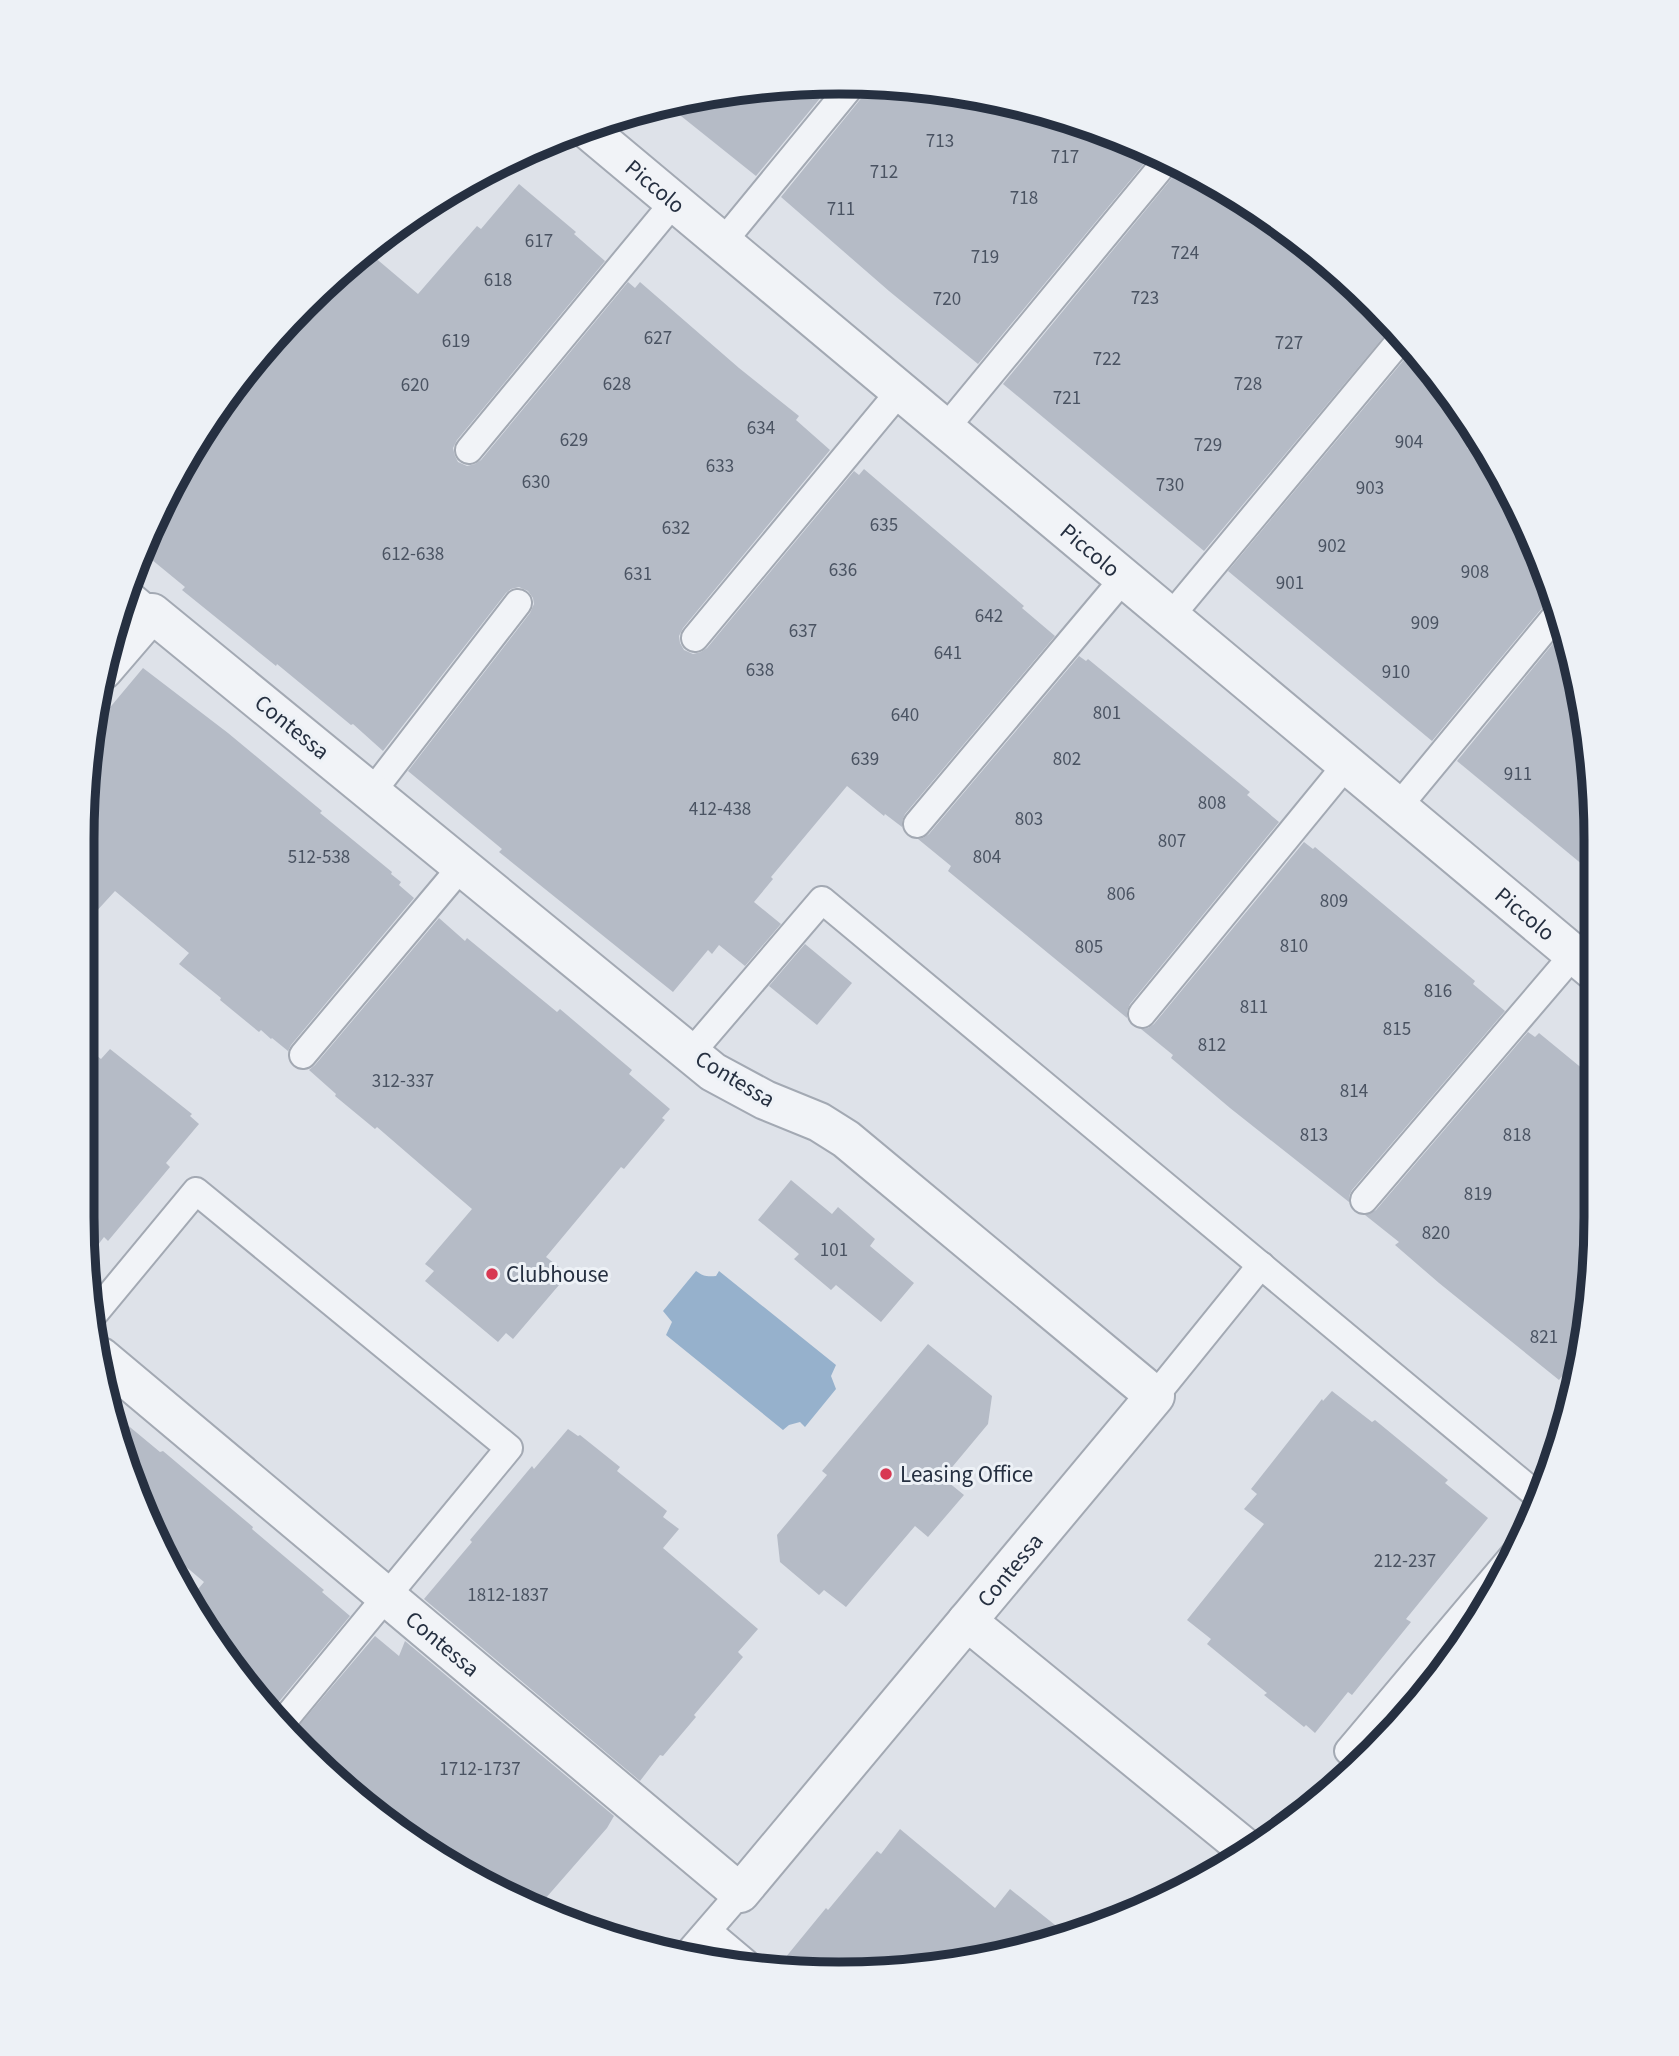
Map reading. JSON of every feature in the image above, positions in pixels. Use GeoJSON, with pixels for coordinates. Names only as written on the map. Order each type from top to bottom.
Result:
{"type":"FeatureCollection","features":[{"type":"Feature","properties":{"kind":"street","name":"Piccolo"},"geometry":{"type":"LineString","coordinates":[[594,136],[1584,963]]}},
{"type":"Feature","properties":{"kind":"street","name":"Contessa"},"geometry":{"type":"LineString","coordinates":[[110,1364],[740,1893],[1155,1396],[846,1139],[819,1122],[765,1100],[724,1077],[691,1053],[140,602],[125,629]]}},
{"type":"Feature","properties":{"kind":"street","name":"Contessa"},"geometry":{"type":"LineString","coordinates":[[968,1622],[1240,1845]]}},
{"type":"Feature","properties":{"kind":"lane"},"geometry":{"type":"LineString","coordinates":[[722,243],[844,94]]}},
{"type":"Feature","properties":{"kind":"lane"},"geometry":{"type":"LineString","coordinates":[[945,429],[1161,167]]}},
{"type":"Feature","properties":{"kind":"lane"},"geometry":{"type":"LineString","coordinates":[[469,450],[674,202]]}},
{"type":"Feature","properties":{"kind":"lane"},"geometry":{"type":"LineString","coordinates":[[1170,617],[1397,344]]}},
{"type":"Feature","properties":{"kind":"lane"},"geometry":{"type":"LineString","coordinates":[[695,638],[900,391]]}},
{"type":"Feature","properties":{"kind":"lane"},"geometry":{"type":"LineString","coordinates":[[917,824],[1124,578]]}},
{"type":"Feature","properties":{"kind":"lane"},"geometry":{"type":"LineString","coordinates":[[372,792],[518,603]]}},
{"type":"Feature","properties":{"kind":"lane"},"geometry":{"type":"LineString","coordinates":[[1398,807],[1551,621]]}},
{"type":"Feature","properties":{"kind":"lane"},"geometry":{"type":"LineString","coordinates":[[1142,1014],[1347,764]]}},
{"type":"Feature","properties":{"kind":"lane"},"geometry":{"type":"LineString","coordinates":[[303,1055],[461,866]]}},
{"type":"Feature","properties":{"kind":"lane"},"geometry":{"type":"LineString","coordinates":[[691,1053],[822,900],[1532,1490]]}},
{"type":"Feature","properties":{"kind":"lane"},"geometry":{"type":"LineString","coordinates":[[1364,1199],[1584,963]]}},
{"type":"Feature","properties":{"kind":"lane"},"geometry":{"type":"LineString","coordinates":[[100,1307],[197,1191],[509,1448],[287,1717]]}},
{"type":"Feature","properties":{"kind":"lane"},"geometry":{"type":"LineString","coordinates":[[1155,1396],[1261,1265]]}},
{"type":"Feature","properties":{"kind":"lane"},"geometry":{"type":"LineString","coordinates":[[1348,1751],[1485,1588]]}},
{"type":"Feature","properties":{"kind":"lane"},"geometry":{"type":"LineString","coordinates":[[694,1947],[740,1893]]}},
{"type":"Feature","properties":{"kind":"lane"},"geometry":{"type":"LineString","coordinates":[[708,1931],[734,1954]]}},
{"type":"Feature","properties":{"kind":"water"},"geometry":{"type":"Polygon","coordinates":[[[696,1271],[703,1275],[716,1276],[719,1271],[836,1365],[831,1376],[836,1389],[805,1427],[800,1422],[783,1430],[666,1335],[672,1322],[663,1311],[696,1271]]]}},
{"type":"Feature","properties":{"kind":"building"},"geometry":{"type":"Polygon","coordinates":[[[823,95],[756,176],[677,113],[742,101],[823,95]]]}},
{"type":"Feature","properties":{"kind":"building"},"geometry":{"type":"Polygon","coordinates":[[[863,96],[937,101],[985,109],[1079,134],[1146,161],[978,364],[781,197],[863,96]]]}},
{"type":"Feature","properties":{"kind":"building"},"geometry":{"type":"Polygon","coordinates":[[[1175,174],[1212,194],[1293,248],[1331,279],[1386,334],[1204,551],[1003,384],[1175,174]]]}},
{"type":"Feature","properties":{"kind":"building"},"geometry":{"type":"Polygon","coordinates":[[[519,184],[576,232],[574,234],[605,261],[457,440],[453,448],[458,462],[467,466],[481,460],[628,282],[635,288],[640,282],[799,416],[796,420],[830,450],[683,628],[679,636],[684,650],[693,654],[707,648],[854,471],[859,475],[864,469],[1024,606],[1022,608],[1055,636],[905,814],[902,827],[847,786],[771,877],[773,879],[754,902],[781,924],[745,966],[719,945],[712,954],[708,950],[673,992],[499,852],[502,849],[408,771],[530,613],[534,604],[528,591],[519,587],[506,593],[383,751],[353,724],[182,590],[185,587],[150,558],[171,510],[220,426],[279,348],[313,313],[375,257],[418,294],[477,226],[481,229],[519,184]]]}},
{"type":"Feature","properties":{"kind":"building"},"geometry":{"type":"Polygon","coordinates":[[[1407,356],[1459,426],[1471,444],[1467,448],[1485,467],[1528,554],[1546,603],[1432,741],[1228,571],[1407,356]]]}},
{"type":"Feature","properties":{"kind":"building"},"geometry":{"type":"Polygon","coordinates":[[[1557,639],[1578,742],[1583,791],[1584,866],[1457,761],[1557,639]]]}},
{"type":"Feature","properties":{"kind":"building"},"geometry":{"type":"Polygon","coordinates":[[[1079,656],[1086,661],[1088,659],[1250,792],[1247,795],[1279,822],[1130,1004],[1127,1018],[948,871],[951,866],[918,839],[929,834],[1079,656]]]}},
{"type":"Feature","properties":{"kind":"building"},"geometry":{"type":"Polygon","coordinates":[[[143,668],[228,733],[322,811],[320,813],[392,872],[401,882],[399,885],[414,898],[288,1051],[261,1030],[259,1032],[179,964],[189,953],[115,891],[94,914],[96,791],[107,711],[143,668]]]}},
{"type":"Feature","properties":{"kind":"building"},"geometry":{"type":"Polygon","coordinates":[[[1304,842],[1313,849],[1315,847],[1475,981],[1473,984],[1505,1011],[1352,1190],[1349,1202],[1230,1108],[1141,1029],[1154,1024],[1304,842]]]}},
{"type":"Feature","properties":{"kind":"building"},"geometry":{"type":"Polygon","coordinates":[[[439,918],[557,1012],[560,1009],[632,1070],[629,1074],[670,1109],[662,1118],[665,1120],[624,1169],[621,1167],[546,1257],[559,1267],[550,1278],[559,1285],[513,1339],[506,1333],[498,1342],[425,1281],[434,1271],[425,1264],[472,1209],[377,1127],[375,1129],[335,1096],[336,1094],[309,1070],[439,918]]]}},
{"type":"Feature","properties":{"kind":"building"},"geometry":{"type":"Polygon","coordinates":[[[805,944],[852,983],[817,1025],[769,986],[805,944]]]}},
{"type":"Feature","properties":{"kind":"building"},"geometry":{"type":"Polygon","coordinates":[[[1528,1032],[1535,1037],[1539,1033],[1584,1070],[1583,1265],[1570,1362],[1559,1380],[1395,1245],[1399,1242],[1365,1215],[1376,1210],[1528,1032]]]}},
{"type":"Feature","properties":{"kind":"building"},"geometry":{"type":"Polygon","coordinates":[[[110,1049],[192,1114],[190,1116],[199,1124],[166,1163],[170,1167],[108,1241],[104,1237],[95,1248],[94,1054],[101,1059],[110,1049]]]}},
{"type":"Feature","properties":{"kind":"building"},"geometry":{"type":"Polygon","coordinates":[[[791,1180],[832,1214],[838,1207],[875,1239],[870,1246],[914,1283],[881,1322],[836,1285],[831,1290],[794,1259],[799,1254],[758,1220],[791,1180]]]}},
{"type":"Feature","properties":{"kind":"building","name":"Leasing Office"},"geometry":{"type":"Polygon","coordinates":[[[928,1344],[992,1396],[988,1424],[943,1478],[964,1495],[928,1537],[915,1526],[846,1607],[824,1590],[819,1595],[780,1562],[777,1535],[827,1475],[822,1471],[928,1344]]]}},
{"type":"Feature","properties":{"kind":"building"},"geometry":{"type":"Polygon","coordinates":[[[1332,1391],[1372,1422],[1375,1420],[1448,1480],[1445,1483],[1488,1518],[1406,1619],[1411,1622],[1352,1695],[1348,1692],[1315,1733],[1264,1695],[1267,1693],[1207,1644],[1211,1639],[1187,1620],[1264,1524],[1244,1509],[1257,1494],[1251,1489],[1322,1399],[1323,1401],[1332,1391]]]}},
{"type":"Feature","properties":{"kind":"building"},"geometry":{"type":"Polygon","coordinates":[[[124,1422],[160,1452],[163,1451],[253,1527],[252,1529],[324,1590],[322,1592],[350,1616],[276,1705],[248,1670],[196,1592],[204,1582],[179,1561],[171,1546],[151,1502],[124,1422]]]}},
{"type":"Feature","properties":{"kind":"building"},"geometry":{"type":"Polygon","coordinates":[[[568,1429],[580,1435],[620,1467],[617,1471],[667,1511],[663,1517],[679,1529],[663,1548],[758,1629],[738,1652],[743,1657],[694,1715],[696,1717],[640,1781],[424,1599],[532,1466],[534,1469],[568,1429]]]}},
{"type":"Feature","properties":{"kind":"building"},"geometry":{"type":"Polygon","coordinates":[[[375,1636],[399,1656],[405,1641],[614,1816],[607,1828],[544,1900],[467,1862],[386,1808],[348,1777],[298,1727],[375,1636]]]}},
{"type":"Feature","properties":{"kind":"building"},"geometry":{"type":"Polygon","coordinates":[[[900,1829],[995,1908],[1010,1889],[1059,1928],[985,1947],[937,1955],[840,1962],[784,1959],[877,1851],[881,1854],[900,1829]]]}},
{"type":"Feature","properties":{"kind":"place","name":"Clubhouse"},"geometry":{"type":"Point","coordinates":[492,1274]}},
{"type":"Feature","properties":{"kind":"place","name":"Leasing Office"},"geometry":{"type":"Point","coordinates":[886,1474]}}]}
